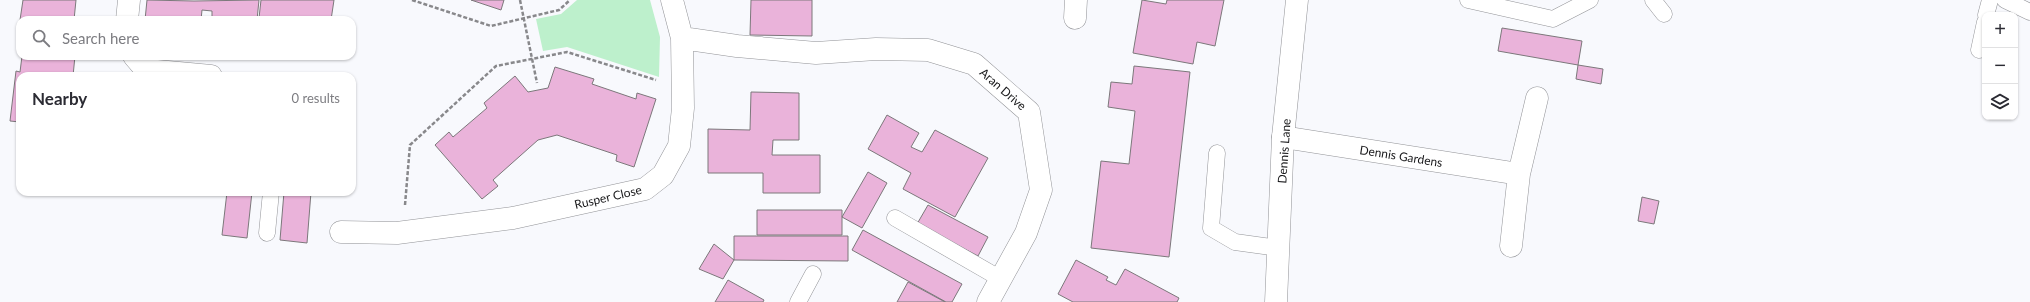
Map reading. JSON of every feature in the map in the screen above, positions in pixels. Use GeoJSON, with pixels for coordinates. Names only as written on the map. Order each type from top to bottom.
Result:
{"type":"FeatureCollection","features":[{"type":"Feature","properties":{"kind":"street"},"geometry":{"type":"LineString","coordinates":[[127,16],[129,0]]}},
{"type":"Feature","properties":{"kind":"street","name":"Rusper Close"},"geometry":{"type":"LineString","coordinates":[[341,232],[403,232],[513,218],[645,189],[663,175],[679,146],[683,108],[682,38],[672,0]]}},
{"type":"Feature","properties":{"kind":"street","name":"Dennis Lane"},"geometry":{"type":"LineString","coordinates":[[1276,302],[1284,137],[1297,0]]}},
{"type":"Feature","properties":{"kind":"street","name":"Aran Drive"},"geometry":{"type":"LineString","coordinates":[[682,38],[737,46],[816,53],[876,50],[928,50],[974,64],[1029,112],[1041,190],[1026,233],[988,302]]}},
{"type":"Feature","properties":{"kind":"street"},"geometry":{"type":"LineString","coordinates":[[137,60],[146,70],[168,72]]}},
{"type":"Feature","properties":{"kind":"street"},"geometry":{"type":"LineString","coordinates":[[1511,246],[1519,174],[1537,98]]}},
{"type":"Feature","properties":{"kind":"street","name":"Dennis Gardens"},"geometry":{"type":"LineString","coordinates":[[1284,137],[1519,174]]}},
{"type":"Feature","properties":{"kind":"lane"},"geometry":{"type":"LineString","coordinates":[[1468,0],[1553,19],[1590,0]]}},
{"type":"Feature","properties":{"kind":"lane"},"geometry":{"type":"LineString","coordinates":[[1653,0],[1664,14]]}},
{"type":"Feature","properties":{"kind":"lane"},"geometry":{"type":"LineString","coordinates":[[1987,12],[1990,0]]}},
{"type":"Feature","properties":{"kind":"lane"},"geometry":{"type":"LineString","coordinates":[[2005,0],[2030,12]]}},
{"type":"Feature","properties":{"kind":"lane"},"geometry":{"type":"LineString","coordinates":[[1979,50],[1982,36]]}},
{"type":"Feature","properties":{"kind":"lane"},"geometry":{"type":"LineString","coordinates":[[1216,153],[1211,228],[1235,242],[1278,248]]}},
{"type":"Feature","properties":{"kind":"lane"},"geometry":{"type":"LineString","coordinates":[[267,233],[271,196]]}},
{"type":"Feature","properties":{"kind":"lane"},"geometry":{"type":"LineString","coordinates":[[895,218],[1001,279]]}},
{"type":"Feature","properties":{"kind":"lane"},"geometry":{"type":"LineString","coordinates":[[798,302],[813,274]]}},
{"type":"Feature","properties":{"kind":"path"},"geometry":{"type":"LineString","coordinates":[[412,0],[491,26],[559,10],[570,0]]}},
{"type":"Feature","properties":{"kind":"path"},"geometry":{"type":"LineString","coordinates":[[520,0],[537,83]]}},
{"type":"Feature","properties":{"kind":"path"},"geometry":{"type":"LineString","coordinates":[[403,232],[410,145],[496,66],[567,52],[683,89]]}},
{"type":"Feature","properties":{"kind":"green space"},"geometry":{"type":"Polygon","coordinates":[[[577,0],[650,0],[660,37],[659,77],[567,47],[543,51],[536,19],[561,14],[577,0]]]}},
{"type":"Feature","properties":{"kind":"building"},"geometry":{"type":"Polygon","coordinates":[[[23,0],[76,0],[74,16],[21,16],[23,0]]]}},
{"type":"Feature","properties":{"kind":"building"},"geometry":{"type":"Polygon","coordinates":[[[147,0],[259,0],[257,16],[212,16],[212,11],[202,10],[201,16],[145,16],[147,0]]]}},
{"type":"Feature","properties":{"kind":"building"},"geometry":{"type":"Polygon","coordinates":[[[261,0],[334,0],[332,16],[259,16],[261,0]]]}},
{"type":"Feature","properties":{"kind":"building"},"geometry":{"type":"Polygon","coordinates":[[[471,0],[504,0],[501,10],[471,0]]]}},
{"type":"Feature","properties":{"kind":"building"},"geometry":{"type":"Polygon","coordinates":[[[751,0],[812,0],[812,36],[750,35],[751,0]]]}},
{"type":"Feature","properties":{"kind":"building"},"geometry":{"type":"Polygon","coordinates":[[[1142,0],[1166,4],[1167,0],[1224,0],[1215,46],[1197,42],[1193,64],[1133,53],[1142,0]]]}},
{"type":"Feature","properties":{"kind":"building"},"geometry":{"type":"Polygon","coordinates":[[[1502,28],[1582,41],[1578,65],[1498,51],[1502,28]]]}},
{"type":"Feature","properties":{"kind":"building"},"geometry":{"type":"Polygon","coordinates":[[[22,60],[75,60],[73,72],[20,72],[22,60]]]}},
{"type":"Feature","properties":{"kind":"building"},"geometry":{"type":"Polygon","coordinates":[[[1578,65],[1603,69],[1601,84],[1576,79],[1578,65]]]}},
{"type":"Feature","properties":{"kind":"building"},"geometry":{"type":"Polygon","coordinates":[[[1134,66],[1190,72],[1169,257],[1091,248],[1101,161],[1129,164],[1135,111],[1108,107],[1111,82],[1132,84],[1134,66]]]}},
{"type":"Feature","properties":{"kind":"building"},"geometry":{"type":"Polygon","coordinates":[[[555,67],[594,79],[592,84],[636,99],[637,93],[656,99],[634,167],[616,161],[617,155],[557,135],[538,140],[493,180],[498,186],[482,199],[435,145],[449,132],[453,137],[487,108],[484,103],[515,76],[528,92],[548,88],[555,67]]]}},
{"type":"Feature","properties":{"kind":"building"},"geometry":{"type":"Polygon","coordinates":[[[16,71],[20,72],[16,72],[16,122],[10,121],[16,71]]]}},
{"type":"Feature","properties":{"kind":"building"},"geometry":{"type":"Polygon","coordinates":[[[751,92],[799,93],[799,140],[773,140],[772,155],[820,155],[820,193],[763,193],[763,173],[708,173],[708,129],[750,130],[751,92]]]}},
{"type":"Feature","properties":{"kind":"building"},"geometry":{"type":"Polygon","coordinates":[[[887,115],[919,133],[911,147],[922,152],[935,130],[988,158],[955,217],[903,189],[911,173],[868,149],[887,115]]]}},
{"type":"Feature","properties":{"kind":"building"},"geometry":{"type":"Polygon","coordinates":[[[868,172],[887,183],[862,228],[842,217],[868,172]]]}},
{"type":"Feature","properties":{"kind":"building"},"geometry":{"type":"Polygon","coordinates":[[[227,196],[252,196],[247,238],[222,235],[227,196]]]}},
{"type":"Feature","properties":{"kind":"building"},"geometry":{"type":"Polygon","coordinates":[[[284,196],[311,196],[307,243],[280,240],[284,196]]]}},
{"type":"Feature","properties":{"kind":"building"},"geometry":{"type":"Polygon","coordinates":[[[1642,197],[1659,201],[1654,224],[1638,221],[1642,197]]]}},
{"type":"Feature","properties":{"kind":"building"},"geometry":{"type":"Polygon","coordinates":[[[928,205],[988,237],[978,256],[917,224],[928,205]]]}},
{"type":"Feature","properties":{"kind":"building"},"geometry":{"type":"Polygon","coordinates":[[[757,210],[842,210],[842,235],[757,235],[757,210]]]}},
{"type":"Feature","properties":{"kind":"building"},"geometry":{"type":"Polygon","coordinates":[[[863,230],[962,284],[952,302],[946,302],[852,250],[863,230]]]}},
{"type":"Feature","properties":{"kind":"building"},"geometry":{"type":"Polygon","coordinates":[[[734,236],[848,236],[848,261],[734,260],[734,236]]]}},
{"type":"Feature","properties":{"kind":"building"},"geometry":{"type":"Polygon","coordinates":[[[714,244],[734,260],[723,279],[699,269],[714,244]]]}},
{"type":"Feature","properties":{"kind":"building"},"geometry":{"type":"Polygon","coordinates":[[[1076,260],[1108,277],[1106,280],[1116,285],[1125,269],[1179,298],[1177,302],[1073,302],[1058,294],[1076,260]]]}},
{"type":"Feature","properties":{"kind":"building"},"geometry":{"type":"Polygon","coordinates":[[[728,280],[764,300],[763,302],[715,302],[728,280]]]}},
{"type":"Feature","properties":{"kind":"building"},"geometry":{"type":"Polygon","coordinates":[[[908,282],[945,302],[897,302],[908,282]]]}}]}
